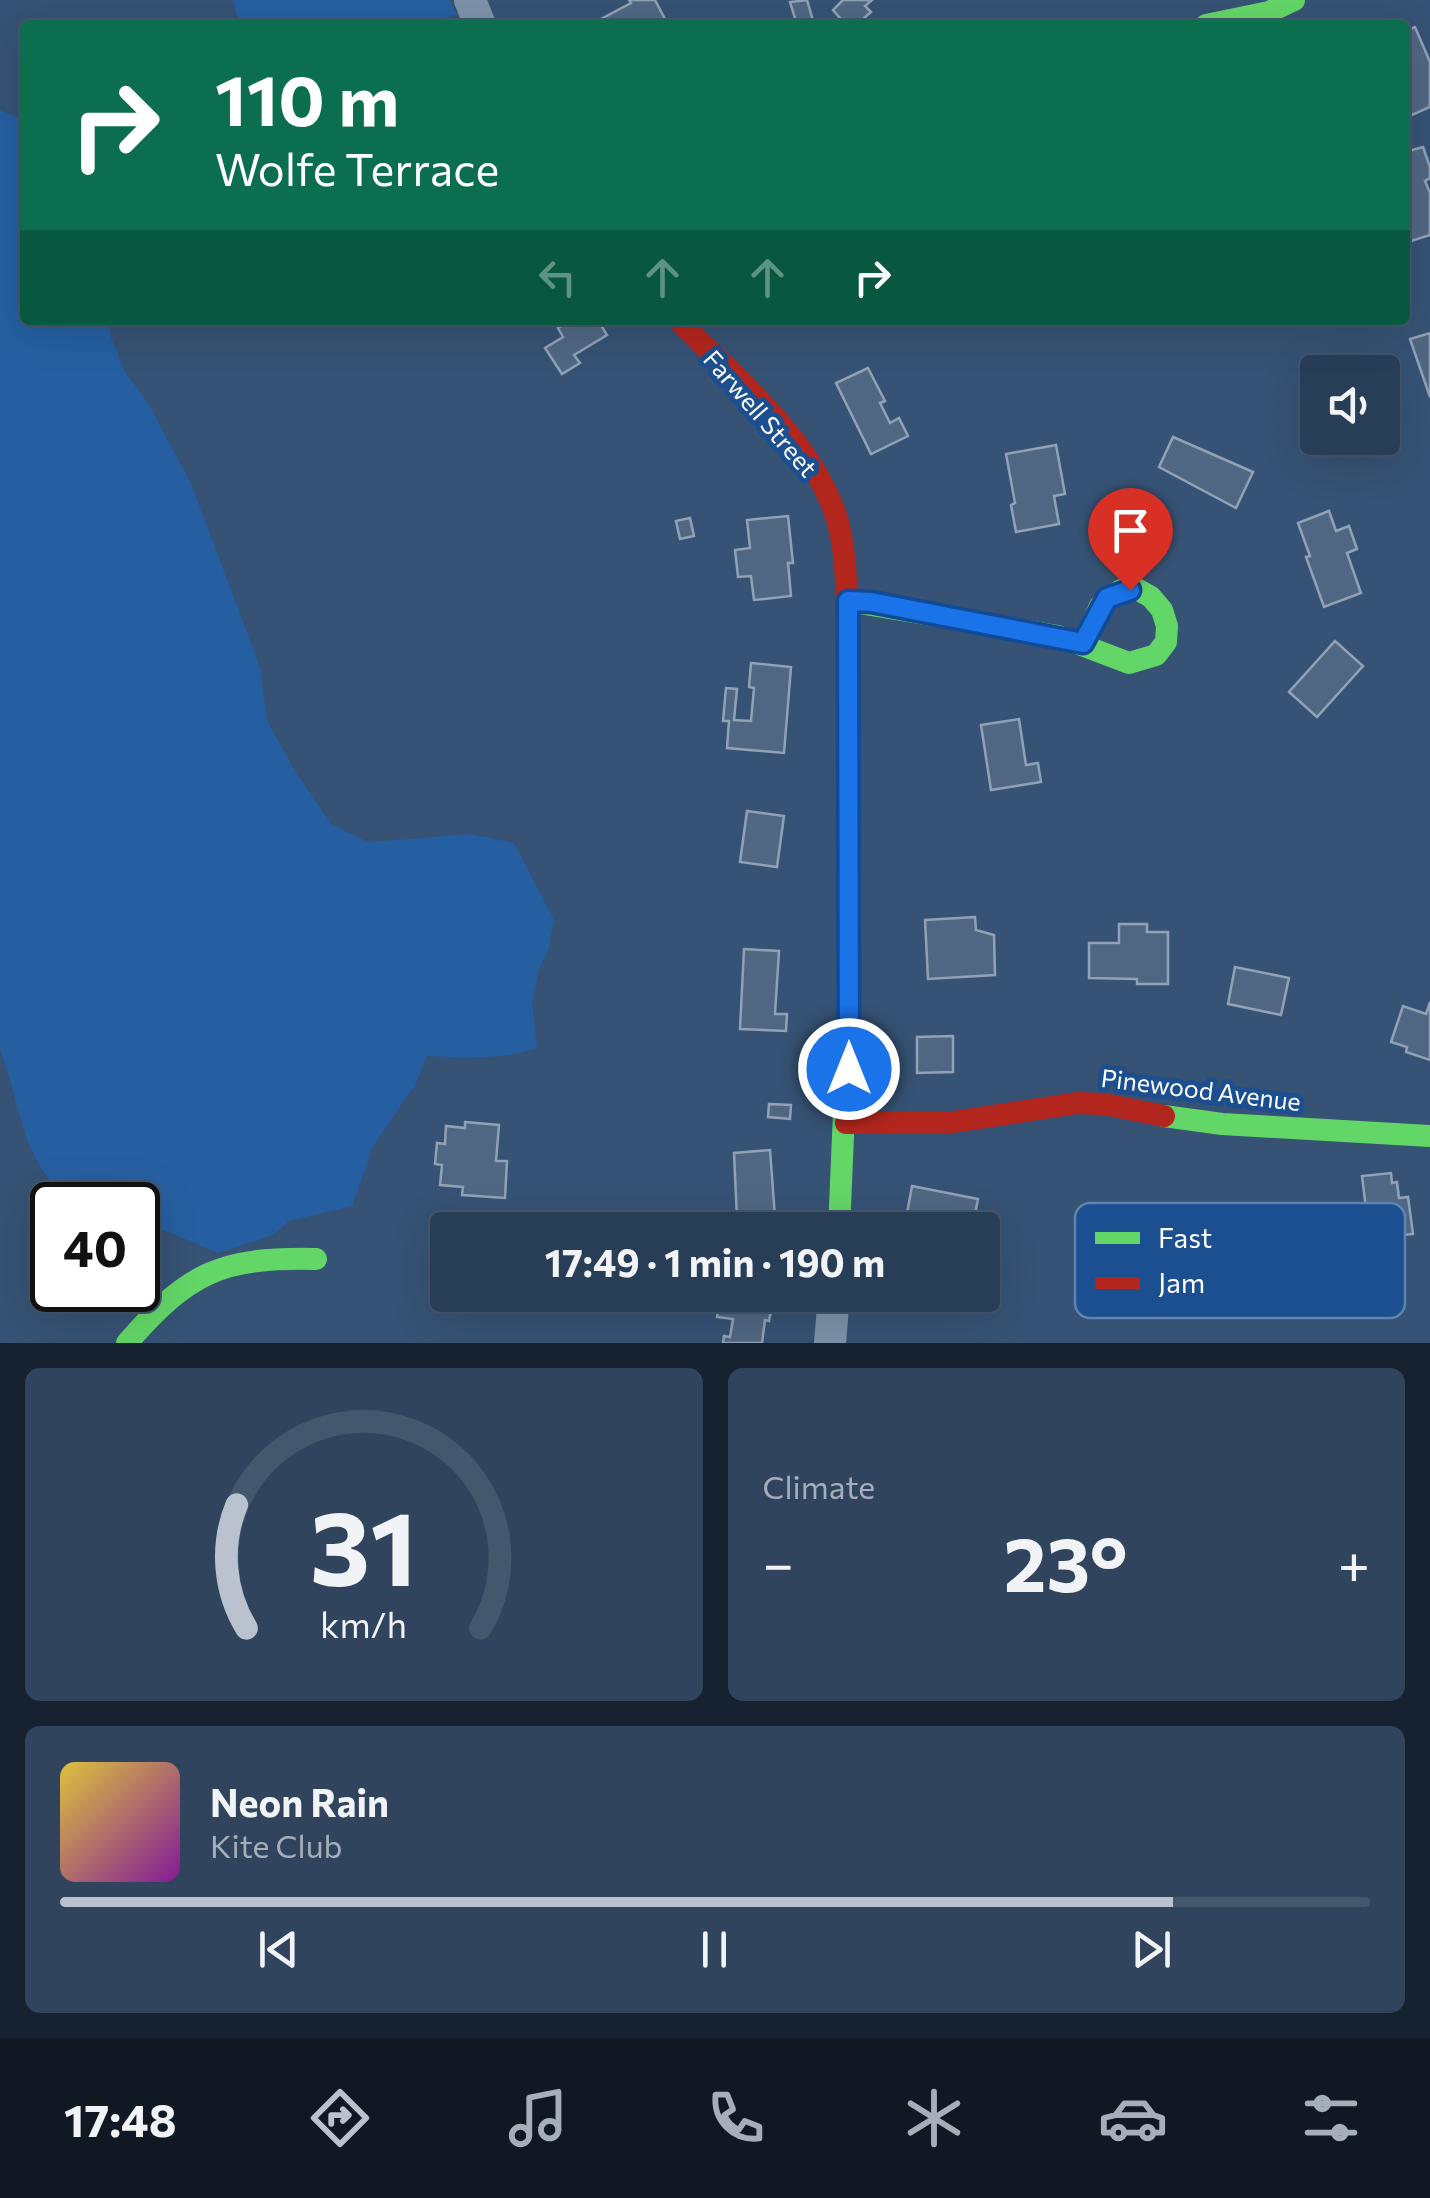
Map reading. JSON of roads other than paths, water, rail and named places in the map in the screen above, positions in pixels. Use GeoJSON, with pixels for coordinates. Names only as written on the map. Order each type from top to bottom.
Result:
{"type":"FeatureCollection","features":[{"type":"Feature","properties":{"kind":"street"},"geometry":{"type":"LineString","coordinates":[[1230,20],[1269,12],[1294,0]]}},
{"type":"Feature","properties":{"kind":"street","name":"Farwell Street"},"geometry":{"type":"LineString","coordinates":[[683,325],[820,478],[842,536],[848,601],[849,995],[840,1212]]}},
{"type":"Feature","properties":{"kind":"street"},"geometry":{"type":"LineString","coordinates":[[848,601],[1083,643],[1113,659],[1138,662],[1160,650],[1168,624],[1164,609],[1142,592],[1130,590],[1107,598],[1083,643]]}},
{"type":"Feature","properties":{"kind":"street","name":"Pinewood Avenue"},"geometry":{"type":"LineString","coordinates":[[846,1122],[952,1122],[1077,1103],[1222,1124],[1430,1136]]}},
{"type":"Feature","properties":{"kind":"street"},"geometry":{"type":"LineString","coordinates":[[126,1343],[188,1281],[217,1268],[247,1259],[316,1259]]}},
{"type":"Feature","properties":{"kind":"street"},"geometry":{"type":"LineString","coordinates":[[830,1343],[833,1312]]}}]}
